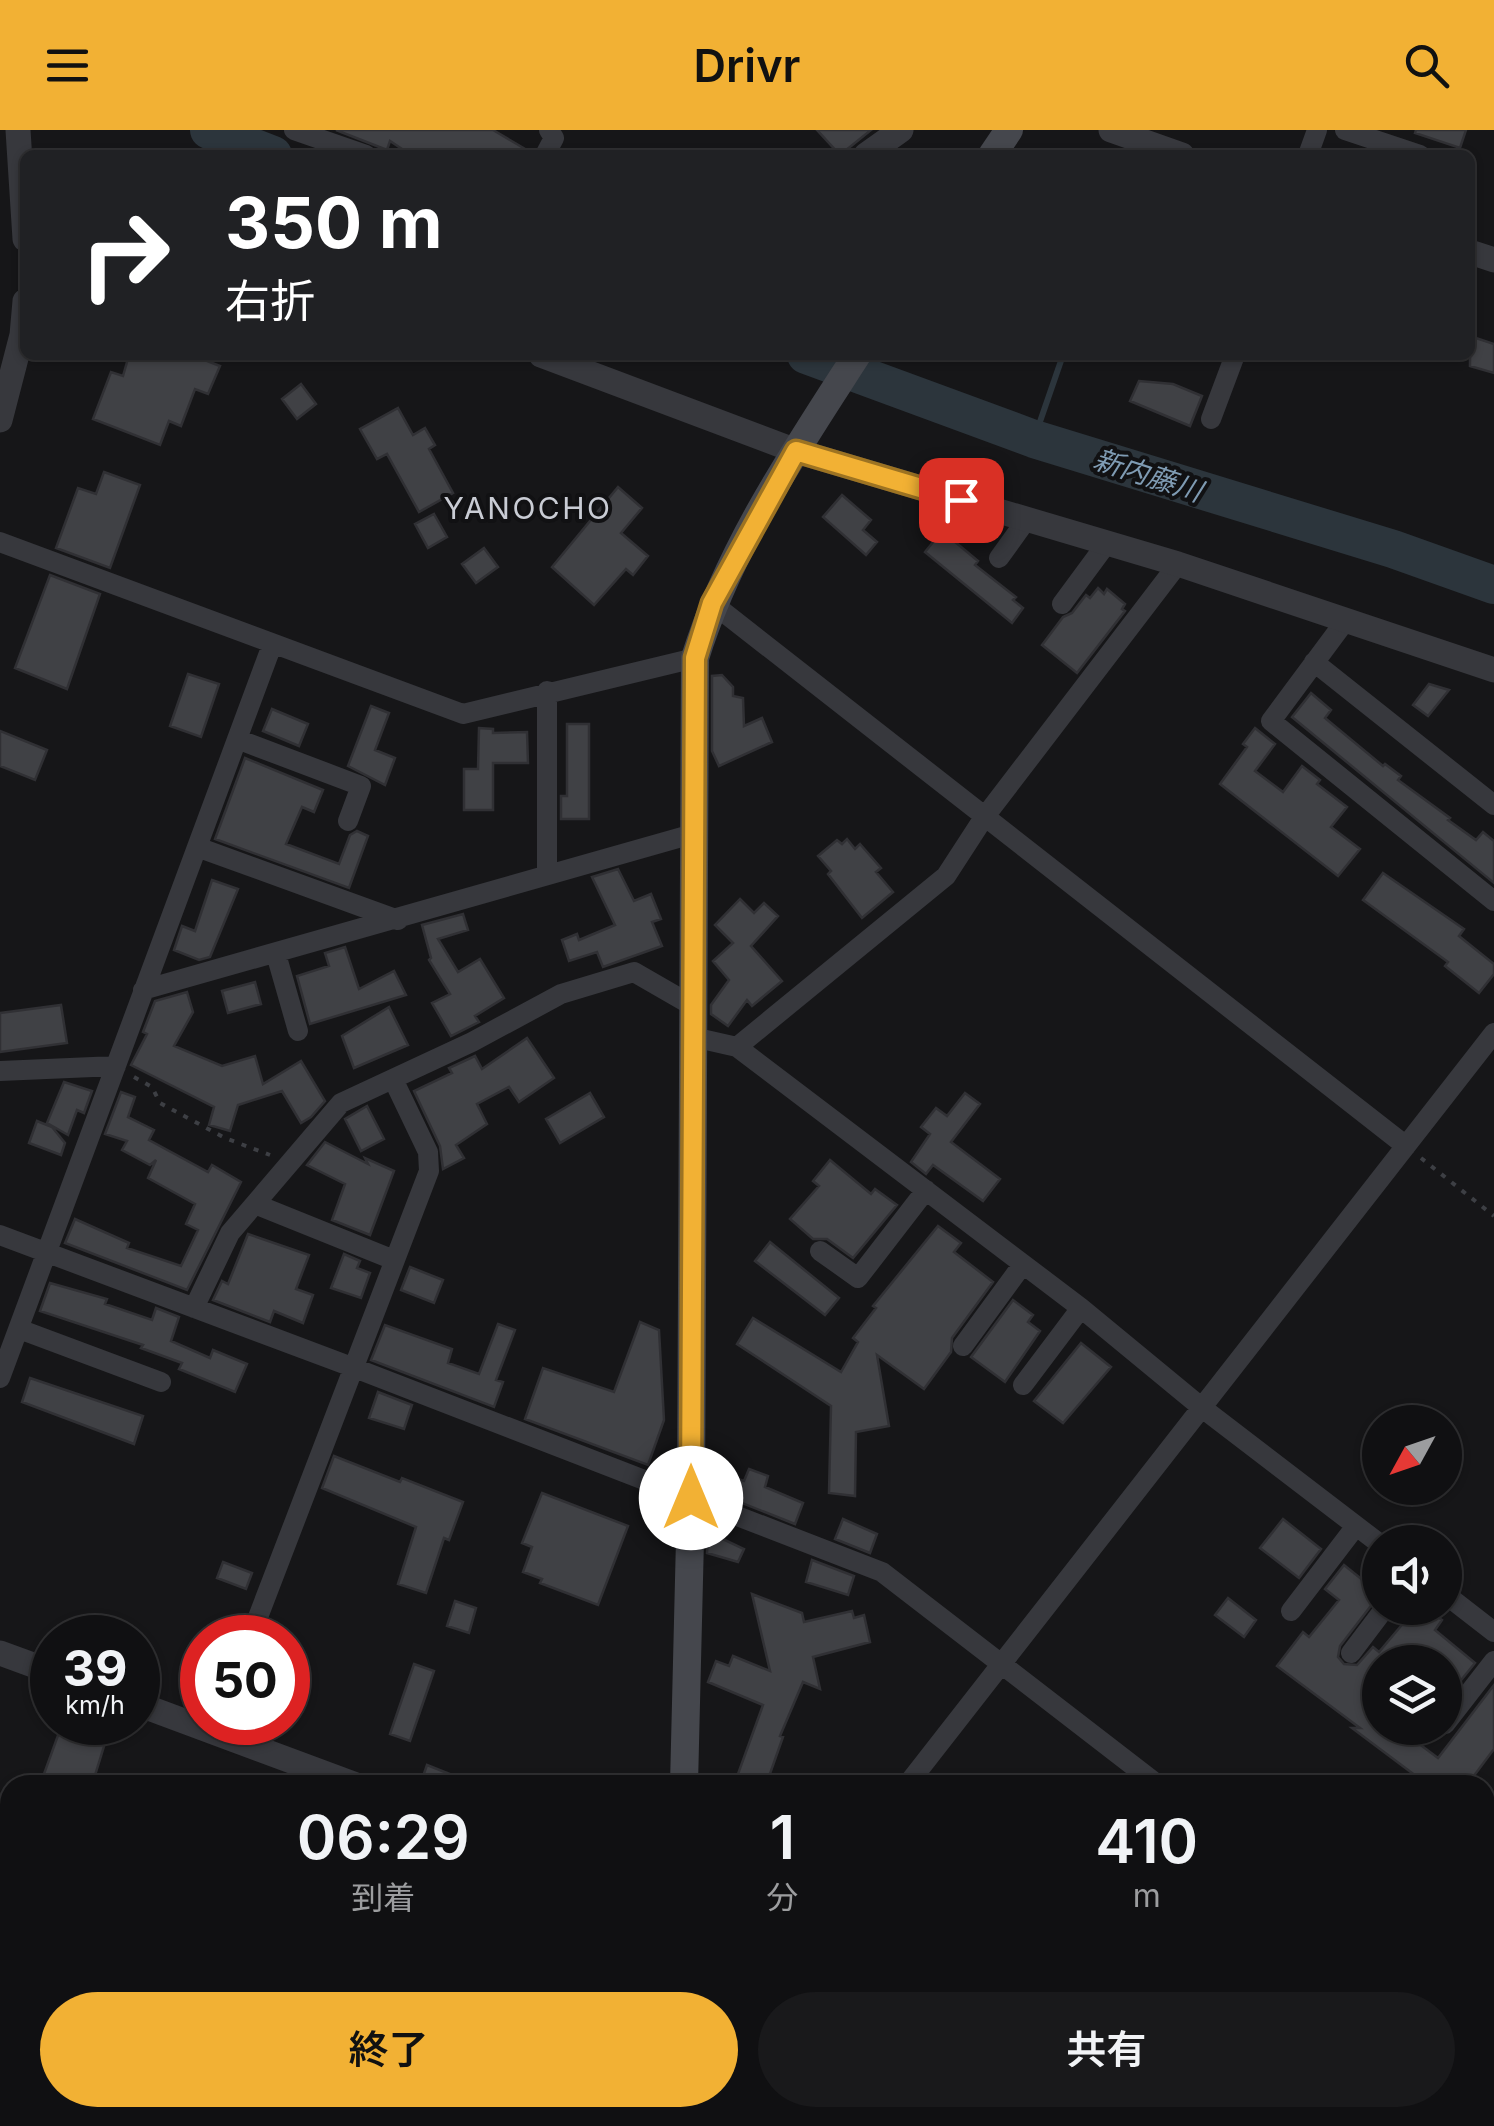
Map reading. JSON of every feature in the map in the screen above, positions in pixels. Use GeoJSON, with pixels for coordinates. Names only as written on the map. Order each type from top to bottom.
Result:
{"type":"FeatureCollection","features":[{"type":"Feature","properties":{"kind":"main road"},"geometry":{"type":"LineString","coordinates":[[684,1775],[691,1498],[695,658],[712,603],[801,443],[854,360]]}},
{"type":"Feature","properties":{"kind":"street"},"geometry":{"type":"LineString","coordinates":[[18,130],[15,165],[20,202]]}},
{"type":"Feature","properties":{"kind":"street"},"geometry":{"type":"LineString","coordinates":[[294,130],[352,150]]}},
{"type":"Feature","properties":{"kind":"street"},"geometry":{"type":"LineString","coordinates":[[873,150],[901,130]]}},
{"type":"Feature","properties":{"kind":"street"},"geometry":{"type":"LineString","coordinates":[[1111,130],[1168,150]]}},
{"type":"Feature","properties":{"kind":"street"},"geometry":{"type":"LineString","coordinates":[[1345,130],[1405,150]]}},
{"type":"Feature","properties":{"kind":"street"},"geometry":{"type":"LineString","coordinates":[[0,418],[20,343]]}},
{"type":"Feature","properties":{"kind":"street"},"geometry":{"type":"LineString","coordinates":[[557,360],[1027,520],[1178,564],[1494,670]]}},
{"type":"Feature","properties":{"kind":"street"},"geometry":{"type":"LineString","coordinates":[[1211,420],[1233,360]]}},
{"type":"Feature","properties":{"kind":"street"},"geometry":{"type":"LineString","coordinates":[[999,558],[1027,520]]}},
{"type":"Feature","properties":{"kind":"street"},"geometry":{"type":"LineString","coordinates":[[0,542],[463,714],[695,658]]}},
{"type":"Feature","properties":{"kind":"street"},"geometry":{"type":"LineString","coordinates":[[1062,604],[1107,543]]}},
{"type":"Feature","properties":{"kind":"street"},"geometry":{"type":"LineString","coordinates":[[737,1047],[946,876],[983,818],[1178,564]]}},
{"type":"Feature","properties":{"kind":"street"},"geometry":{"type":"LineString","coordinates":[[712,603],[1406,1146]]}},
{"type":"Feature","properties":{"kind":"street"},"geometry":{"type":"LineString","coordinates":[[1346,620],[1271,720],[1494,901]]}},
{"type":"Feature","properties":{"kind":"street"},"geometry":{"type":"LineString","coordinates":[[0,1378],[272,645]]}},
{"type":"Feature","properties":{"kind":"street"},"geometry":{"type":"LineString","coordinates":[[1314,662],[1494,805]]}},
{"type":"Feature","properties":{"kind":"street"},"geometry":{"type":"LineString","coordinates":[[547,691],[548,873]]}},
{"type":"Feature","properties":{"kind":"street"},"geometry":{"type":"LineString","coordinates":[[237,739],[361,786],[348,821]]}},
{"type":"Feature","properties":{"kind":"street"},"geometry":{"type":"LineString","coordinates":[[144,990],[696,833]]}},
{"type":"Feature","properties":{"kind":"street"},"geometry":{"type":"LineString","coordinates":[[198,846],[398,920]]}},
{"type":"Feature","properties":{"kind":"street"},"geometry":{"type":"LineString","coordinates":[[276,954],[298,1031]]}},
{"type":"Feature","properties":{"kind":"street"},"geometry":{"type":"LineString","coordinates":[[194,1308],[230,1233],[341,1103],[472,1042],[561,994],[634,972],[693,1006]]}},
{"type":"Feature","properties":{"kind":"street"},"geometry":{"type":"LineString","coordinates":[[915,1775],[1494,1033]]}},
{"type":"Feature","properties":{"kind":"street"},"geometry":{"type":"LineString","coordinates":[[694,1036],[737,1047],[1081,1308],[1362,1530]]}},
{"type":"Feature","properties":{"kind":"street"},"geometry":{"type":"LineString","coordinates":[[0,1071],[116,1066]]}},
{"type":"Feature","properties":{"kind":"street"},"geometry":{"type":"LineString","coordinates":[[259,1615],[429,1171],[428,1152],[393,1079]]}},
{"type":"Feature","properties":{"kind":"street"},"geometry":{"type":"LineString","coordinates":[[820,1250],[858,1278],[926,1190]]}},
{"type":"Feature","properties":{"kind":"street"},"geometry":{"type":"LineString","coordinates":[[255,1204],[394,1260]]}},
{"type":"Feature","properties":{"kind":"street"},"geometry":{"type":"LineString","coordinates":[[0,1235],[352,1366],[882,1572],[1145,1775]]}},
{"type":"Feature","properties":{"kind":"street"},"geometry":{"type":"LineString","coordinates":[[963,1346],[1024,1264]]}},
{"type":"Feature","properties":{"kind":"street"},"geometry":{"type":"LineString","coordinates":[[1024,1385],[1081,1308]]}},
{"type":"Feature","properties":{"kind":"street"},"geometry":{"type":"LineString","coordinates":[[19,1329],[161,1382]]}},
{"type":"Feature","properties":{"kind":"street"},"geometry":{"type":"LineString","coordinates":[[1291,1611],[1356,1526]]}},
{"type":"Feature","properties":{"kind":"street"},"geometry":{"type":"LineString","coordinates":[[1462,1607],[1494,1632]]}},
{"type":"Feature","properties":{"kind":"street"},"geometry":{"type":"LineString","coordinates":[[1351,1653],[1372,1625]]}},
{"type":"Feature","properties":{"kind":"street"},"geometry":{"type":"LineString","coordinates":[[0,1652],[30,1664]]}},
{"type":"Feature","properties":{"kind":"street"},"geometry":{"type":"LineString","coordinates":[[1462,1702],[1494,1661]]}},
{"type":"Feature","properties":{"kind":"street"},"geometry":{"type":"LineString","coordinates":[[259,1745],[332,1775]]}},
{"type":"Feature","properties":{"kind":"path"},"geometry":{"type":"LineString","coordinates":[[116,1066],[152,1088],[160,1103],[226,1138],[289,1162]]}},
{"type":"Feature","properties":{"kind":"path"},"geometry":{"type":"LineString","coordinates":[[1406,1146],[1494,1216]]}},
{"type":"Feature","properties":{"kind":"building"},"geometry":{"type":"Polygon","coordinates":[[[336,130],[493,130],[527,150],[404,150],[390,141],[387,150],[336,130]]]}},
{"type":"Feature","properties":{"kind":"building"},"geometry":{"type":"Polygon","coordinates":[[[817,130],[871,130],[846,150],[835,150],[817,130]]]}},
{"type":"Feature","properties":{"kind":"building"},"geometry":{"type":"Polygon","coordinates":[[[1466,130],[1460,148],[1415,133],[1466,130]]]}},
{"type":"Feature","properties":{"kind":"building"},"geometry":{"type":"Polygon","coordinates":[[[1475,338],[1494,344],[1494,373],[1470,366],[1470,360],[1475,360],[1475,338]]]}},
{"type":"Feature","properties":{"kind":"building"},"geometry":{"type":"Polygon","coordinates":[[[128,360],[205,360],[220,366],[208,394],[195,389],[181,426],[169,421],[160,445],[93,419],[111,372],[123,376],[128,360]]]}},
{"type":"Feature","properties":{"kind":"building"},"geometry":{"type":"Polygon","coordinates":[[[1139,381],[1173,384],[1202,396],[1190,426],[1130,401],[1139,381]]]}},
{"type":"Feature","properties":{"kind":"building"},"geometry":{"type":"Polygon","coordinates":[[[301,384],[316,404],[297,419],[282,399],[301,384]]]}},
{"type":"Feature","properties":{"kind":"building"},"geometry":{"type":"Polygon","coordinates":[[[398,408],[413,435],[425,428],[435,445],[429,449],[453,493],[419,512],[387,454],[377,459],[360,429],[398,408]]]}},
{"type":"Feature","properties":{"kind":"building"},"geometry":{"type":"Polygon","coordinates":[[[104,472],[140,485],[110,568],[56,548],[78,488],[96,494],[104,472]]]}},
{"type":"Feature","properties":{"kind":"building"},"geometry":{"type":"Polygon","coordinates":[[[618,487],[642,508],[621,533],[648,556],[633,575],[626,569],[594,605],[552,567],[618,487]]]}},
{"type":"Feature","properties":{"kind":"building"},"geometry":{"type":"Polygon","coordinates":[[[842,495],[871,520],[863,530],[877,542],[866,555],[823,517],[842,495]]]}},
{"type":"Feature","properties":{"kind":"building"},"geometry":{"type":"Polygon","coordinates":[[[434,514],[447,537],[428,548],[415,524],[434,514]]]}},
{"type":"Feature","properties":{"kind":"building"},"geometry":{"type":"Polygon","coordinates":[[[942,531],[978,561],[975,565],[1016,597],[1013,600],[1023,608],[1012,623],[925,552],[942,531]]]}},
{"type":"Feature","properties":{"kind":"building"},"geometry":{"type":"Polygon","coordinates":[[[484,548],[498,567],[476,583],[462,564],[484,548]]]}},
{"type":"Feature","properties":{"kind":"building"},"geometry":{"type":"Polygon","coordinates":[[[50,575],[100,594],[67,689],[15,668],[50,575]]]}},
{"type":"Feature","properties":{"kind":"building"},"geometry":{"type":"Polygon","coordinates":[[[1098,588],[1104,594],[1107,589],[1125,604],[1125,611],[1077,673],[1042,645],[1063,617],[1098,588]]]}},
{"type":"Feature","properties":{"kind":"building"},"geometry":{"type":"Polygon","coordinates":[[[188,674],[219,684],[201,737],[170,726],[188,674]]]}},
{"type":"Feature","properties":{"kind":"building"},"geometry":{"type":"Polygon","coordinates":[[[722,675],[733,687],[733,696],[743,698],[744,726],[762,718],[772,742],[719,766],[712,751],[712,676],[722,675]]]}},
{"type":"Feature","properties":{"kind":"building"},"geometry":{"type":"Polygon","coordinates":[[[1429,684],[1449,690],[1428,716],[1413,705],[1429,684]]]}},
{"type":"Feature","properties":{"kind":"building"},"geometry":{"type":"Polygon","coordinates":[[[1311,693],[1331,710],[1325,718],[1401,776],[1398,780],[1476,840],[1483,832],[1494,841],[1494,883],[1292,717],[1311,693]]]}},
{"type":"Feature","properties":{"kind":"building"},"geometry":{"type":"Polygon","coordinates":[[[371,706],[389,713],[375,750],[395,758],[385,785],[348,766],[371,706]]]}},
{"type":"Feature","properties":{"kind":"building"},"geometry":{"type":"Polygon","coordinates":[[[272,709],[308,724],[299,746],[263,731],[272,709]]]}},
{"type":"Feature","properties":{"kind":"building"},"geometry":{"type":"Polygon","coordinates":[[[567,724],[589,724],[589,819],[561,819],[561,796],[567,796],[567,724]]]}},
{"type":"Feature","properties":{"kind":"building"},"geometry":{"type":"Polygon","coordinates":[[[479,728],[493,729],[493,733],[527,732],[528,763],[493,763],[493,810],[464,810],[464,769],[478,769],[479,728]]]}},
{"type":"Feature","properties":{"kind":"building"},"geometry":{"type":"Polygon","coordinates":[[[1255,728],[1275,744],[1255,771],[1283,792],[1302,766],[1320,780],[1317,784],[1347,807],[1331,827],[1360,849],[1338,876],[1220,784],[1247,747],[1243,744],[1255,728]]]}},
{"type":"Feature","properties":{"kind":"building"},"geometry":{"type":"Polygon","coordinates":[[[0,731],[47,750],[35,780],[0,766],[0,731]]]}},
{"type":"Feature","properties":{"kind":"building"},"geometry":{"type":"Polygon","coordinates":[[[245,758],[323,790],[314,812],[302,807],[286,844],[339,864],[350,835],[357,831],[368,836],[349,888],[215,839],[245,758]]]}},
{"type":"Feature","properties":{"kind":"building"},"geometry":{"type":"Polygon","coordinates":[[[847,839],[855,849],[860,844],[881,868],[876,872],[893,892],[862,918],[818,856],[837,840],[842,844],[847,839]]]}},
{"type":"Feature","properties":{"kind":"building"},"geometry":{"type":"Polygon","coordinates":[[[618,869],[634,901],[651,894],[661,919],[652,922],[662,946],[603,967],[597,952],[569,961],[562,940],[577,934],[579,940],[615,925],[592,877],[618,869]]]}},
{"type":"Feature","properties":{"kind":"building"},"geometry":{"type":"Polygon","coordinates":[[[1383,873],[1464,929],[1459,936],[1494,964],[1494,974],[1479,993],[1445,966],[1448,962],[1363,900],[1383,873]]]}},
{"type":"Feature","properties":{"kind":"building"},"geometry":{"type":"Polygon","coordinates":[[[212,880],[238,889],[210,957],[199,960],[174,950],[182,926],[195,931],[212,880]]]}},
{"type":"Feature","properties":{"kind":"building"},"geometry":{"type":"Polygon","coordinates":[[[740,899],[754,913],[764,903],[778,916],[751,946],[782,981],[752,1006],[747,1000],[728,1026],[711,1014],[711,1005],[729,980],[713,961],[733,943],[715,925],[740,899]]]}},
{"type":"Feature","properties":{"kind":"building"},"geometry":{"type":"Polygon","coordinates":[[[463,914],[468,930],[438,939],[458,972],[480,959],[504,998],[475,1016],[479,1022],[451,1036],[432,1003],[450,994],[429,960],[422,925],[463,914]]]}},
{"type":"Feature","properties":{"kind":"building"},"geometry":{"type":"Polygon","coordinates":[[[345,947],[359,989],[394,971],[406,995],[310,1024],[297,976],[329,966],[325,953],[345,947]]]}},
{"type":"Feature","properties":{"kind":"building"},"geometry":{"type":"Polygon","coordinates":[[[255,982],[261,1004],[228,1013],[222,991],[255,982]]]}},
{"type":"Feature","properties":{"kind":"building"},"geometry":{"type":"Polygon","coordinates":[[[187,992],[193,1012],[174,1046],[222,1066],[255,1056],[263,1084],[301,1061],[325,1101],[311,1117],[301,1123],[282,1091],[238,1105],[230,1131],[209,1125],[214,1107],[131,1065],[147,1034],[143,1032],[155,1001],[187,992]]]}},
{"type":"Feature","properties":{"kind":"building"},"geometry":{"type":"Polygon","coordinates":[[[61,1005],[67,1043],[0,1052],[0,1013],[61,1005]]]}},
{"type":"Feature","properties":{"kind":"building"},"geometry":{"type":"Polygon","coordinates":[[[389,1007],[408,1045],[354,1068],[342,1036],[389,1007]]]}},
{"type":"Feature","properties":{"kind":"building"},"geometry":{"type":"Polygon","coordinates":[[[527,1038],[554,1078],[519,1102],[509,1087],[477,1104],[487,1124],[456,1145],[464,1158],[443,1169],[440,1146],[414,1091],[452,1073],[449,1068],[475,1056],[482,1069],[527,1038]]]}},
{"type":"Feature","properties":{"kind":"building"},"geometry":{"type":"Polygon","coordinates":[[[64,1082],[92,1091],[84,1113],[77,1110],[68,1135],[47,1123],[64,1082]]]}},
{"type":"Feature","properties":{"kind":"building"},"geometry":{"type":"Polygon","coordinates":[[[121,1092],[135,1097],[128,1117],[154,1130],[149,1140],[208,1172],[212,1165],[241,1182],[187,1290],[65,1243],[75,1219],[129,1243],[127,1248],[181,1266],[198,1230],[186,1224],[195,1204],[148,1178],[156,1160],[150,1165],[122,1150],[127,1141],[105,1134],[121,1092]]]}},
{"type":"Feature","properties":{"kind":"building"},"geometry":{"type":"Polygon","coordinates":[[[590,1093],[604,1117],[560,1143],[546,1119],[590,1093]]]}},
{"type":"Feature","properties":{"kind":"building"},"geometry":{"type":"Polygon","coordinates":[[[965,1093],[980,1104],[951,1142],[1000,1179],[983,1201],[933,1165],[926,1174],[911,1162],[930,1134],[921,1127],[936,1108],[947,1116],[965,1093]]]}},
{"type":"Feature","properties":{"kind":"building"},"geometry":{"type":"Polygon","coordinates":[[[367,1106],[384,1139],[361,1151],[345,1119],[367,1106]]]}},
{"type":"Feature","properties":{"kind":"building"},"geometry":{"type":"Polygon","coordinates":[[[37,1121],[52,1127],[65,1143],[61,1155],[29,1143],[37,1121]]]}},
{"type":"Feature","properties":{"kind":"building"},"geometry":{"type":"Polygon","coordinates":[[[325,1142],[368,1164],[365,1158],[394,1171],[370,1235],[332,1220],[345,1184],[307,1165],[325,1142]]]}},
{"type":"Feature","properties":{"kind":"building"},"geometry":{"type":"Polygon","coordinates":[[[830,1160],[871,1194],[875,1189],[897,1205],[853,1258],[827,1239],[813,1239],[790,1219],[819,1186],[813,1181],[830,1160]]]}},
{"type":"Feature","properties":{"kind":"building"},"geometry":{"type":"Polygon","coordinates":[[[938,1226],[961,1243],[954,1252],[993,1282],[952,1338],[951,1352],[924,1389],[877,1355],[889,1426],[856,1432],[855,1496],[829,1493],[831,1406],[737,1344],[753,1318],[841,1372],[858,1342],[853,1338],[876,1308],[873,1306],[938,1226]]]}},
{"type":"Feature","properties":{"kind":"building"},"geometry":{"type":"Polygon","coordinates":[[[248,1234],[309,1255],[296,1289],[313,1295],[303,1323],[274,1311],[270,1322],[213,1300],[222,1281],[228,1284],[248,1234]]]}},
{"type":"Feature","properties":{"kind":"building"},"geometry":{"type":"Polygon","coordinates":[[[770,1242],[839,1298],[825,1315],[755,1261],[770,1242]]]}},
{"type":"Feature","properties":{"kind":"building"},"geometry":{"type":"Polygon","coordinates":[[[344,1254],[360,1261],[357,1268],[370,1273],[361,1298],[331,1288],[344,1254]]]}},
{"type":"Feature","properties":{"kind":"building"},"geometry":{"type":"Polygon","coordinates":[[[410,1267],[443,1280],[434,1303],[401,1290],[410,1267]]]}},
{"type":"Feature","properties":{"kind":"building"},"geometry":{"type":"Polygon","coordinates":[[[50,1283],[107,1299],[105,1304],[152,1320],[156,1308],[179,1317],[171,1341],[210,1358],[213,1350],[247,1364],[235,1392],[179,1369],[182,1363],[141,1348],[143,1345],[40,1311],[50,1283]]]}},
{"type":"Feature","properties":{"kind":"building"},"geometry":{"type":"Polygon","coordinates":[[[1013,1300],[1033,1315],[1028,1322],[1040,1331],[1005,1382],[971,1357],[1013,1300]]]}},
{"type":"Feature","properties":{"kind":"building"},"geometry":{"type":"Polygon","coordinates":[[[640,1322],[659,1330],[664,1420],[648,1465],[525,1419],[543,1368],[614,1392],[640,1322]]]}},
{"type":"Feature","properties":{"kind":"building"},"geometry":{"type":"Polygon","coordinates":[[[498,1324],[515,1330],[496,1380],[503,1382],[494,1407],[371,1360],[385,1325],[452,1349],[448,1363],[479,1374],[498,1324]]]}},
{"type":"Feature","properties":{"kind":"building"},"geometry":{"type":"Polygon","coordinates":[[[1081,1343],[1111,1367],[1063,1423],[1034,1401],[1081,1343]]]}},
{"type":"Feature","properties":{"kind":"building"},"geometry":{"type":"Polygon","coordinates":[[[30,1378],[143,1416],[134,1444],[22,1402],[30,1378]]]}},
{"type":"Feature","properties":{"kind":"building"},"geometry":{"type":"Polygon","coordinates":[[[378,1392],[412,1405],[404,1429],[369,1418],[378,1392]]]}},
{"type":"Feature","properties":{"kind":"building"},"geometry":{"type":"Polygon","coordinates":[[[334,1456],[463,1502],[449,1540],[444,1538],[426,1593],[398,1584],[416,1527],[322,1488],[334,1456]]]}},
{"type":"Feature","properties":{"kind":"building"},"geometry":{"type":"Polygon","coordinates":[[[749,1469],[768,1476],[765,1487],[803,1503],[795,1524],[709,1490],[714,1471],[744,1481],[749,1469]]]}},
{"type":"Feature","properties":{"kind":"building"},"geometry":{"type":"Polygon","coordinates":[[[542,1493],[628,1526],[598,1605],[540,1583],[542,1579],[523,1572],[532,1547],[522,1543],[542,1493]]]}},
{"type":"Feature","properties":{"kind":"building"},"geometry":{"type":"Polygon","coordinates":[[[843,1519],[877,1534],[870,1553],[835,1539],[843,1519]]]}},
{"type":"Feature","properties":{"kind":"building"},"geometry":{"type":"Polygon","coordinates":[[[1283,1519],[1321,1549],[1299,1578],[1260,1548],[1283,1519]]]}},
{"type":"Feature","properties":{"kind":"building"},"geometry":{"type":"Polygon","coordinates":[[[708,1532],[744,1549],[738,1562],[707,1553],[708,1532]]]}},
{"type":"Feature","properties":{"kind":"building"},"geometry":{"type":"Polygon","coordinates":[[[812,1560],[854,1576],[848,1595],[806,1582],[812,1560]]]}},
{"type":"Feature","properties":{"kind":"building"},"geometry":{"type":"Polygon","coordinates":[[[223,1562],[252,1573],[246,1589],[217,1578],[223,1562]]]}},
{"type":"Feature","properties":{"kind":"building"},"geometry":{"type":"Polygon","coordinates":[[[1344,1565],[1362,1580],[1362,1617],[1340,1646],[1338,1657],[1344,1664],[1357,1665],[1362,1659],[1362,1736],[1352,1728],[1360,1728],[1277,1666],[1303,1632],[1309,1637],[1339,1600],[1325,1589],[1344,1565]]]}},
{"type":"Feature","properties":{"kind":"building"},"geometry":{"type":"Polygon","coordinates":[[[752,1594],[802,1613],[804,1622],[852,1611],[854,1618],[864,1615],[870,1642],[813,1657],[820,1689],[803,1682],[780,1736],[783,1737],[770,1775],[738,1775],[763,1705],[708,1682],[716,1661],[729,1666],[733,1656],[770,1671],[752,1594]]]}},
{"type":"Feature","properties":{"kind":"building"},"geometry":{"type":"Polygon","coordinates":[[[1228,1598],[1256,1620],[1244,1637],[1215,1615],[1228,1598]]]}},
{"type":"Feature","properties":{"kind":"building"},"geometry":{"type":"Polygon","coordinates":[[[455,1601],[476,1608],[469,1633],[447,1626],[455,1601]]]}},
{"type":"Feature","properties":{"kind":"building"},"geometry":{"type":"Polygon","coordinates":[[[1402,1625],[1438,1625],[1435,1630],[1453,1645],[1385,1645],[1402,1625]]]}},
{"type":"Feature","properties":{"kind":"building"},"geometry":{"type":"Polygon","coordinates":[[[1462,1652],[1475,1663],[1462,1679],[1462,1652]]]}},
{"type":"Feature","properties":{"kind":"building"},"geometry":{"type":"Polygon","coordinates":[[[414,1664],[434,1671],[410,1741],[390,1734],[414,1664]]]}},
{"type":"Feature","properties":{"kind":"building"},"geometry":{"type":"Polygon","coordinates":[[[1494,1685],[1494,1749],[1474,1775],[1415,1775],[1375,1745],[1421,1745],[1438,1758],[1448,1745],[1462,1745],[1462,1727],[1494,1685]]]}},
{"type":"Feature","properties":{"kind":"building"},"geometry":{"type":"Polygon","coordinates":[[[54,1745],[104,1745],[95,1775],[44,1775],[54,1745]]]}},
{"type":"Feature","properties":{"kind":"building"},"geometry":{"type":"Polygon","coordinates":[[[427,1765],[452,1775],[424,1775],[427,1765]]]}},
{"type":"Feature","properties":{"kind":"waterway","name":"新内藤川"},"geometry":{"type":"LineString","coordinates":[[209,130],[260,150]]}},
{"type":"Feature","properties":{"kind":"waterway","name":"新内藤川"},"geometry":{"type":"LineString","coordinates":[[820,360],[1034,439],[1393,549],[1494,585]]}},
{"type":"Feature","properties":{"kind":"waterway"},"geometry":{"type":"LineString","coordinates":[[1034,439],[1061,360]]}},
{"type":"Feature","properties":{"kind":"district","name":"YANOCHO"},"geometry":{"type":"Point","coordinates":[528,508]}},
{"type":"Feature","properties":{"kind":"route"},"geometry":{"type":"LineString","coordinates":[[691,1498],[695,658],[712,603],[796,451],[961,500]]}}]}
